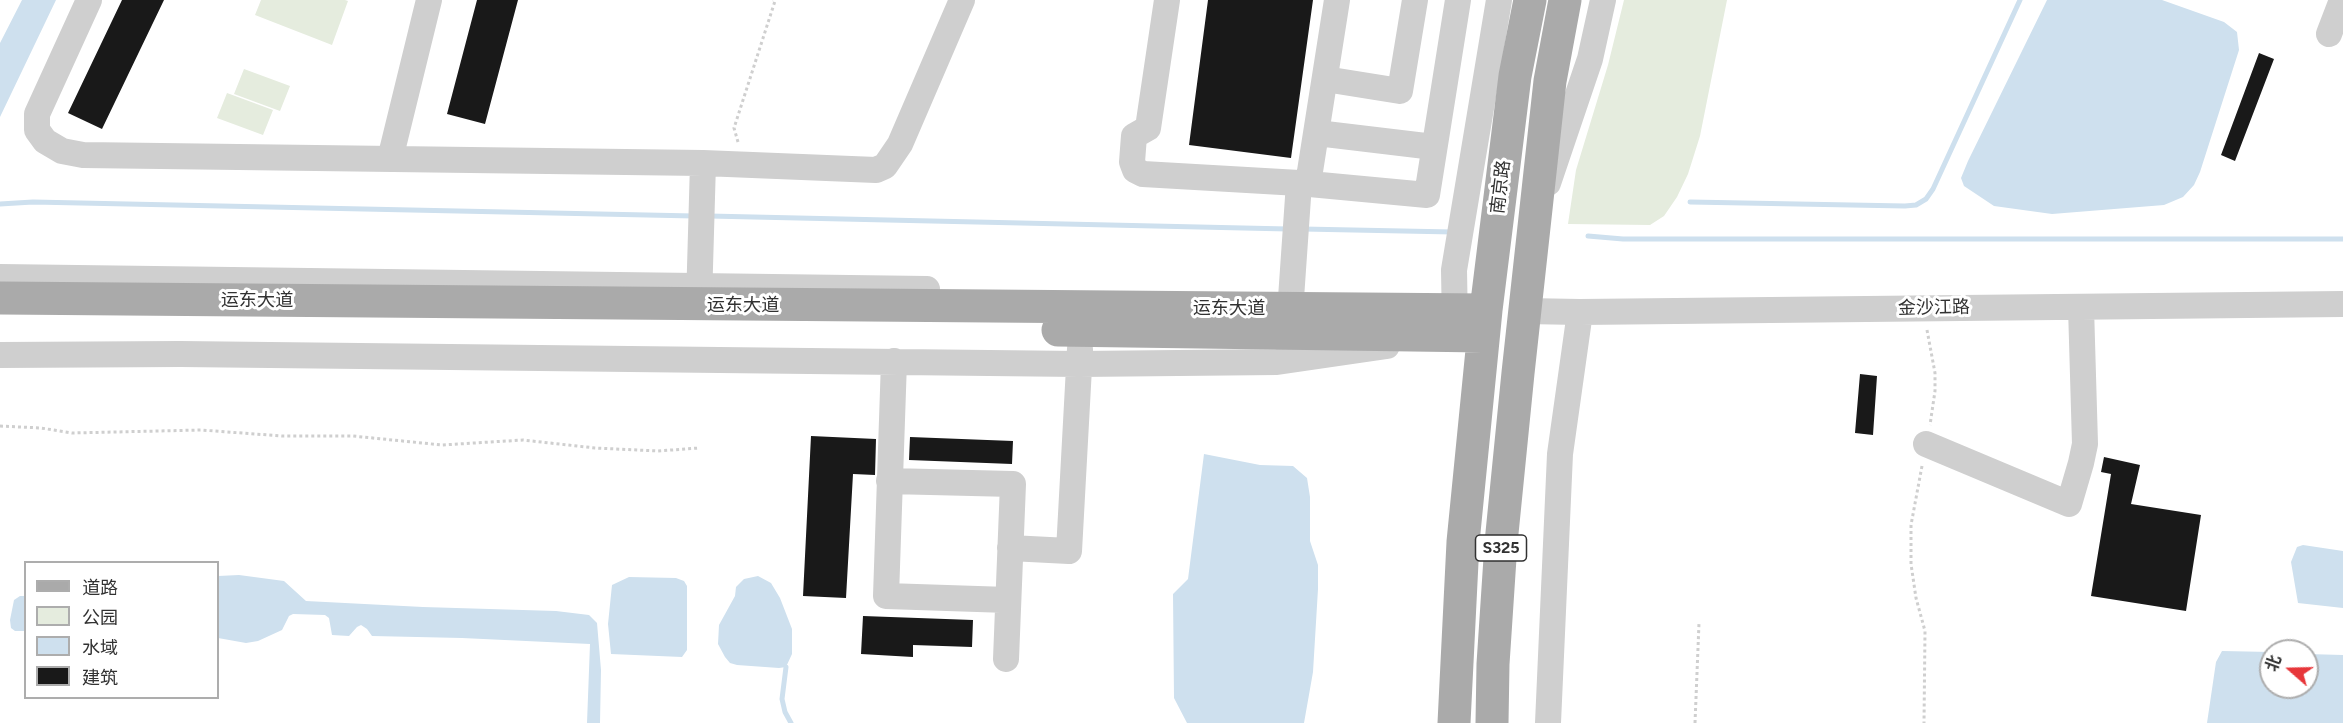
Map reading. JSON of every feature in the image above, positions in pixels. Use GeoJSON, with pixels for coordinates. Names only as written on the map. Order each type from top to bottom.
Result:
{"type":"FeatureCollection","features":[{"type":"Feature","properties":{"kind":"main road","name":"南京路"},"geometry":{"type":"LineString","coordinates":[[1454,723],[1462,542],[1479,376],[1470,323],[1530,0]]}},
{"type":"Feature","properties":{"kind":"main road","name":"南京路"},"geometry":{"type":"LineString","coordinates":[[1492,723],[1493,664],[1501,554],[1518,373],[1550,81],[1565,0]]}},
{"type":"Feature","properties":{"kind":"main road","name":"运东大道"},"geometry":{"type":"LineString","coordinates":[[0,298],[699,296],[1081,319],[1290,324],[1470,323]]}},
{"type":"Feature","properties":{"kind":"main road","name":"运东大道"},"geometry":{"type":"LineString","coordinates":[[0,320],[743,324],[1081,319]]}},
{"type":"Feature","properties":{"kind":"street"},"geometry":{"type":"LineString","coordinates":[[89,0],[36,114],[37,130],[45,141],[62,151],[83,155],[390,159],[703,174],[744,164],[876,170],[885,166],[900,144],[963,0]]}},
{"type":"Feature","properties":{"kind":"street"},"geometry":{"type":"LineString","coordinates":[[390,159],[429,0]]}},
{"type":"Feature","properties":{"kind":"street"},"geometry":{"type":"LineString","coordinates":[[1167,0],[1149,128],[1134,136],[1132,162],[1136,170],[1143,174],[1302,191],[1426,195],[1458,0]]}},
{"type":"Feature","properties":{"kind":"street"},"geometry":{"type":"LineString","coordinates":[[0,355],[192,354],[1079,364],[1277,362],[1290,324],[1293,256],[1302,191],[1317,133],[1337,0]]}},
{"type":"Feature","properties":{"kind":"street"},"geometry":{"type":"LineString","coordinates":[[1325,79],[1400,91],[1415,0]]}},
{"type":"Feature","properties":{"kind":"street"},"geometry":{"type":"LineString","coordinates":[[1470,323],[1454,270],[1499,0]]}},
{"type":"Feature","properties":{"kind":"street"},"geometry":{"type":"LineString","coordinates":[[1534,223],[1590,59],[1603,0]]}},
{"type":"Feature","properties":{"kind":"street"},"geometry":{"type":"LineString","coordinates":[[2329,34],[2342,0]]}},
{"type":"Feature","properties":{"kind":"street"},"geometry":{"type":"LineString","coordinates":[[1317,133],[1434,147]]}},
{"type":"Feature","properties":{"kind":"street"},"geometry":{"type":"LineString","coordinates":[[699,296],[703,174]]}},
{"type":"Feature","properties":{"kind":"street"},"geometry":{"type":"LineString","coordinates":[[0,277],[699,296],[1290,324]]}},
{"type":"Feature","properties":{"kind":"street","name":"金沙江路"},"geometry":{"type":"LineString","coordinates":[[1525,311],[2343,304]]}},
{"type":"Feature","properties":{"kind":"street"},"geometry":{"type":"LineString","coordinates":[[1926,444],[2069,504],[2085,444],[2081,307]]}},
{"type":"Feature","properties":{"kind":"street"},"geometry":{"type":"LineString","coordinates":[[1548,723],[1560,454],[1580,312]]}},
{"type":"Feature","properties":{"kind":"street"},"geometry":{"type":"LineString","coordinates":[[1010,548],[1069,551],[1081,319]]}},
{"type":"Feature","properties":{"kind":"street"},"geometry":{"type":"LineString","coordinates":[[894,362],[886,596],[1008,600]]}},
{"type":"Feature","properties":{"kind":"street"},"geometry":{"type":"LineString","coordinates":[[889,481],[1013,484],[1006,659]]}},
{"type":"Feature","properties":{"kind":"path"},"geometry":{"type":"LineString","coordinates":[[744,164],[734,129],[775,1],[773,0]]}},
{"type":"Feature","properties":{"kind":"path"},"geometry":{"type":"LineString","coordinates":[[1923,308],[1935,373],[1935,391],[1911,525],[1911,564],[1925,631],[1924,723]]}},
{"type":"Feature","properties":{"kind":"path"},"geometry":{"type":"LineString","coordinates":[[0,426],[41,428],[72,433],[201,430],[282,436],[353,436],[442,445],[523,440],[595,448],[658,451],[699,448]]}},
{"type":"Feature","properties":{"kind":"path"},"geometry":{"type":"LineString","coordinates":[[1695,723],[1699,623]]}},
{"type":"Feature","properties":{"kind":"green space"},"geometry":{"type":"Polygon","coordinates":[[[261,0],[348,1],[332,45],[255,15],[261,0]]]}},
{"type":"Feature","properties":{"kind":"green space"},"geometry":{"type":"Polygon","coordinates":[[[1624,0],[1727,0],[1700,136],[1688,174],[1677,197],[1664,216],[1650,225],[1568,224],[1576,170],[1608,65],[1624,0]]]}},
{"type":"Feature","properties":{"kind":"green space"},"geometry":{"type":"Polygon","coordinates":[[[244,69],[290,86],[280,111],[234,94],[244,69]]]}},
{"type":"Feature","properties":{"kind":"green space"},"geometry":{"type":"Polygon","coordinates":[[[227,93],[273,110],[263,135],[217,118],[227,93]]]}},
{"type":"Feature","properties":{"kind":"water"},"geometry":{"type":"Polygon","coordinates":[[[22,0],[56,0],[0,117],[0,43],[22,0]]]}},
{"type":"Feature","properties":{"kind":"water"},"geometry":{"type":"Polygon","coordinates":[[[2047,0],[2162,0],[2224,22],[2237,32],[2239,50],[2200,172],[2194,185],[2183,197],[2164,205],[2052,214],[1994,206],[1964,186],[1961,178],[1968,161],[2047,0]]]}},
{"type":"Feature","properties":{"kind":"water"},"geometry":{"type":"Polygon","coordinates":[[[1204,454],[1260,465],[1293,466],[1307,478],[1310,497],[1310,541],[1318,565],[1318,589],[1313,672],[1304,723],[1187,723],[1174,698],[1173,594],[1188,579],[1204,454]]]}},
{"type":"Feature","properties":{"kind":"water"},"geometry":{"type":"Polygon","coordinates":[[[2303,545],[2343,551],[2343,608],[2298,603],[2291,562],[2297,547],[2303,545]]]}},
{"type":"Feature","properties":{"kind":"water"},"geometry":{"type":"Polygon","coordinates":[[[239,575],[284,581],[306,601],[556,611],[589,615],[597,623],[601,670],[600,723],[587,723],[590,644],[372,636],[361,625],[349,636],[332,635],[329,618],[325,615],[293,614],[289,616],[282,630],[258,641],[246,643],[219,638],[219,576],[239,575]]]}},
{"type":"Feature","properties":{"kind":"water"},"geometry":{"type":"Polygon","coordinates":[[[758,576],[771,583],[780,598],[792,629],[792,654],[786,667],[730,663],[718,644],[719,625],[735,596],[736,587],[744,579],[758,576]]]}},
{"type":"Feature","properties":{"kind":"water"},"geometry":{"type":"Polygon","coordinates":[[[629,577],[676,578],[684,581],[687,586],[687,650],[682,657],[611,654],[608,624],[612,585],[629,577]]]}},
{"type":"Feature","properties":{"kind":"water"},"geometry":{"type":"Polygon","coordinates":[[[24,596],[24,631],[15,631],[11,628],[10,620],[14,600],[24,596]]]}},
{"type":"Feature","properties":{"kind":"water"},"geometry":{"type":"Polygon","coordinates":[[[2222,651],[2259,652],[2259,699],[2319,699],[2319,654],[2343,655],[2343,723],[2207,723],[2216,662],[2222,651]]]}},
{"type":"Feature","properties":{"kind":"building"},"geometry":{"type":"Polygon","coordinates":[[[122,0],[164,0],[102,129],[68,113],[122,0]]]}},
{"type":"Feature","properties":{"kind":"building"},"geometry":{"type":"Polygon","coordinates":[[[477,0],[518,0],[485,124],[447,114],[477,0]]]}},
{"type":"Feature","properties":{"kind":"building"},"geometry":{"type":"Polygon","coordinates":[[[1208,0],[1313,0],[1291,158],[1189,145],[1208,0]]]}},
{"type":"Feature","properties":{"kind":"building"},"geometry":{"type":"Polygon","coordinates":[[[2259,53],[2274,59],[2235,161],[2221,155],[2259,53]]]}},
{"type":"Feature","properties":{"kind":"building"},"geometry":{"type":"Polygon","coordinates":[[[1860,374],[1877,376],[1873,435],[1855,433],[1860,374]]]}},
{"type":"Feature","properties":{"kind":"building"},"geometry":{"type":"Polygon","coordinates":[[[811,436],[876,439],[875,475],[853,474],[846,598],[803,596],[811,436]]]}},
{"type":"Feature","properties":{"kind":"building"},"geometry":{"type":"Polygon","coordinates":[[[910,437],[1013,441],[1012,464],[909,460],[910,437]]]}},
{"type":"Feature","properties":{"kind":"building"},"geometry":{"type":"Polygon","coordinates":[[[2104,457],[2140,465],[2131,504],[2201,515],[2186,611],[2091,596],[2111,474],[2101,472],[2104,457]]]}},
{"type":"Feature","properties":{"kind":"building"},"geometry":{"type":"Polygon","coordinates":[[[863,616],[973,620],[972,647],[913,645],[913,657],[861,654],[863,616]]]}},
{"type":"Feature","properties":{"kind":"waterway"},"geometry":{"type":"LineString","coordinates":[[1690,202],[1905,206],[1916,205],[1926,199],[1933,189],[2020,0]]}},
{"type":"Feature","properties":{"kind":"waterway"},"geometry":{"type":"LineString","coordinates":[[0,204],[33,202],[694,216]]}},
{"type":"Feature","properties":{"kind":"waterway"},"geometry":{"type":"LineString","coordinates":[[709,216],[1288,229]]}},
{"type":"Feature","properties":{"kind":"waterway"},"geometry":{"type":"LineString","coordinates":[[1303,229],[1453,232]]}},
{"type":"Feature","properties":{"kind":"waterway"},"geometry":{"type":"LineString","coordinates":[[1588,236],[1623,239],[2343,239]]}},
{"type":"Feature","properties":{"kind":"waterway"},"geometry":{"type":"LineString","coordinates":[[786,667],[782,699],[791,723]]}}]}
